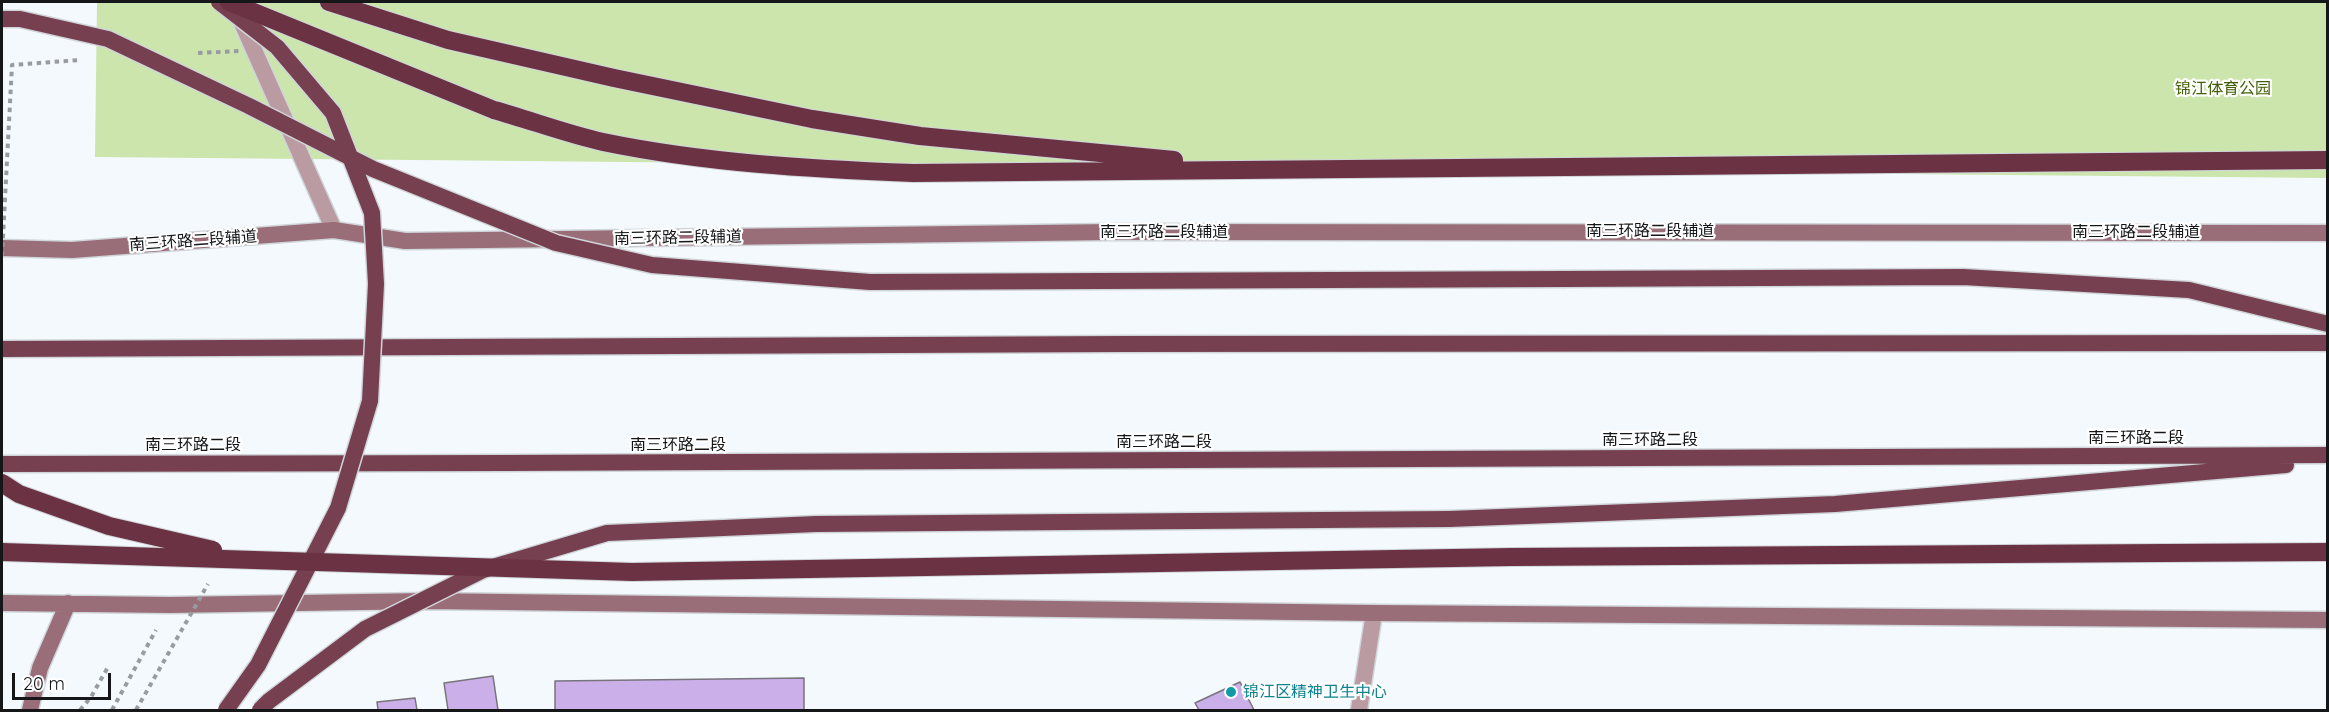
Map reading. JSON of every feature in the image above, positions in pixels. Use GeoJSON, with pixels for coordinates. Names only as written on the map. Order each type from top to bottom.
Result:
{"type":"FeatureCollection","features":[{"type":"Feature","properties":{"kind":"highway"},"geometry":{"type":"LineString","coordinates":[[219,2],[277,47],[333,113],[372,213],[376,284],[370,401],[338,508],[258,665],[226,711]]}},
{"type":"Feature","properties":{"kind":"highway"},"geometry":{"type":"LineString","coordinates":[[230,2],[494,110],[602,142],[693,157],[827,169],[913,173],[2328,160]]}},
{"type":"Feature","properties":{"kind":"highway"},"geometry":{"type":"LineString","coordinates":[[329,2],[448,40],[614,78],[812,119],[920,136],[1271,170]]}},
{"type":"Feature","properties":{"kind":"highway"},"geometry":{"type":"LineString","coordinates":[[2,19],[20,19],[108,39],[249,106],[373,169],[556,243],[652,265],[870,282],[1963,277],[2189,290],[2328,324]]}},
{"type":"Feature","properties":{"kind":"highway"},"geometry":{"type":"LineString","coordinates":[[2,349],[1134,344],[2328,343]]}},
{"type":"Feature","properties":{"kind":"highway","name":"南三环路二段"},"geometry":{"type":"LineString","coordinates":[[2,464],[2328,455]]}},
{"type":"Feature","properties":{"kind":"highway"},"geometry":{"type":"LineString","coordinates":[[260,711],[269,701],[365,629],[483,570],[607,533],[816,524],[1449,519],[1835,504],[2328,461]]}},
{"type":"Feature","properties":{"kind":"highway"},"geometry":{"type":"LineString","coordinates":[[2,483],[19,494],[109,526],[256,559]]}},
{"type":"Feature","properties":{"kind":"highway"},"geometry":{"type":"LineString","coordinates":[[2,552],[632,572],[1512,556],[2328,552]]}},
{"type":"Feature","properties":{"kind":"main road","name":"南三环路二段辅道"},"geometry":{"type":"LineString","coordinates":[[2,248],[72,250],[334,230],[405,241],[1112,232],[2328,233]]}},
{"type":"Feature","properties":{"kind":"main road"},"geometry":{"type":"LineString","coordinates":[[2,603],[170,605],[426,602],[1374,613],[2328,620]]}},
{"type":"Feature","properties":{"kind":"main road"},"geometry":{"type":"LineString","coordinates":[[30,711],[40,668],[68,603]]}},
{"type":"Feature","properties":{"kind":"street"},"geometry":{"type":"LineString","coordinates":[[230,2],[334,230]]}},
{"type":"Feature","properties":{"kind":"street"},"geometry":{"type":"LineString","coordinates":[[1359,711],[1374,613]]}},
{"type":"Feature","properties":{"kind":"path"},"geometry":{"type":"LineString","coordinates":[[197,53],[244,50]]}},
{"type":"Feature","properties":{"kind":"path"},"geometry":{"type":"LineString","coordinates":[[2,256],[12,65],[81,60]]}},
{"type":"Feature","properties":{"kind":"path"},"geometry":{"type":"LineString","coordinates":[[112,711],[170,605]]}},
{"type":"Feature","properties":{"kind":"path"},"geometry":{"type":"LineString","coordinates":[[80,711],[108,667]]}},
{"type":"Feature","properties":{"kind":"green space","name":"锦江体育公园"},"geometry":{"type":"Polygon","coordinates":[[[97,2],[2327,2],[2327,178],[95,157],[97,2]]]}},
{"type":"Feature","properties":{"kind":"building"},"geometry":{"type":"Polygon","coordinates":[[[493,676],[498,710],[448,710],[444,683],[493,676]]]}},
{"type":"Feature","properties":{"kind":"building"},"geometry":{"type":"Polygon","coordinates":[[[804,678],[804,710],[555,710],[555,681],[804,678]]]}},
{"type":"Feature","properties":{"kind":"building","name":"锦江区精神卫生中心"},"geometry":{"type":"Polygon","coordinates":[[[1240,682],[1254,710],[1199,710],[1195,703],[1240,682]]]}},
{"type":"Feature","properties":{"kind":"building"},"geometry":{"type":"Polygon","coordinates":[[[415,698],[417,710],[378,710],[377,702],[415,698]]]}},
{"type":"Feature","properties":{"kind":"place","name":"锦江区精神卫生中心"},"geometry":{"type":"Point","coordinates":[1231,692]}}]}
